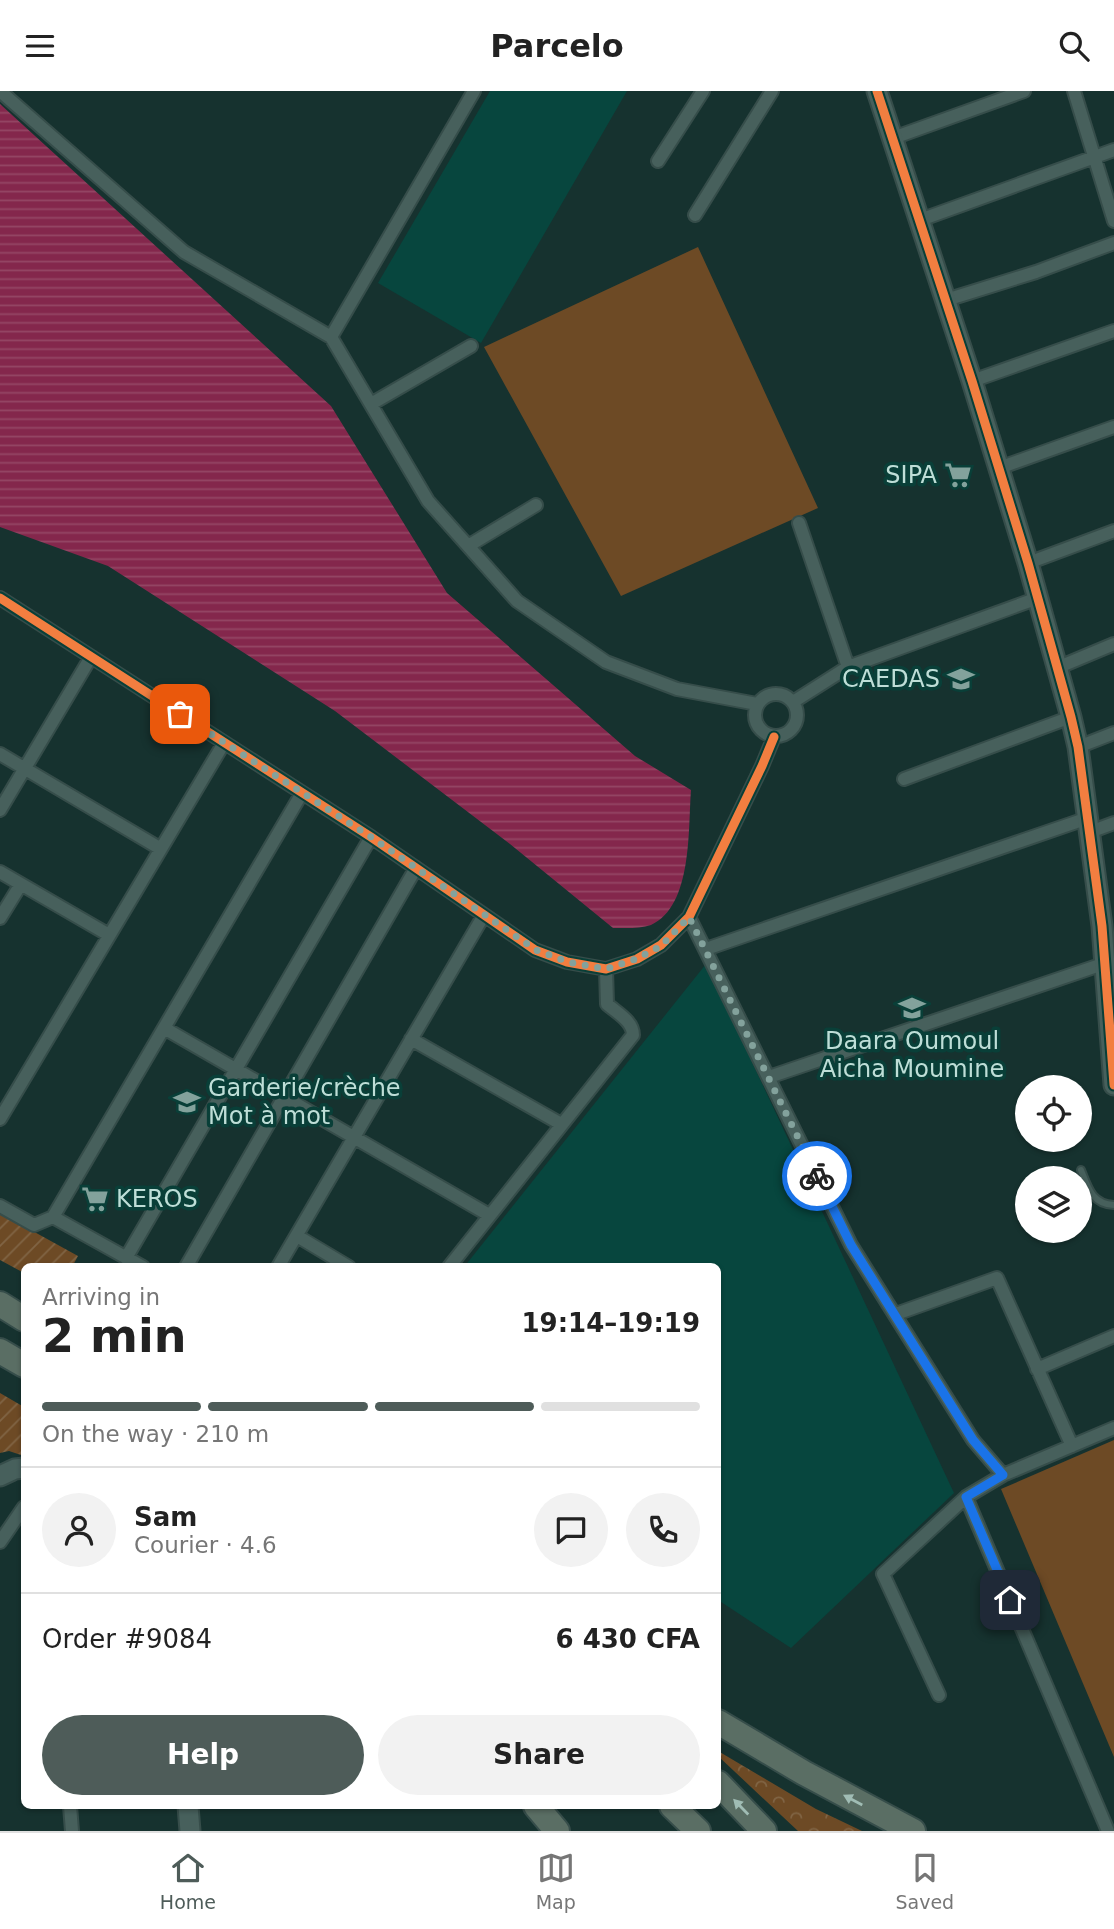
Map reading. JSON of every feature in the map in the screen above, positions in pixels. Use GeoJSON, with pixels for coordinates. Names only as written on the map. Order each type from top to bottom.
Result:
{"type":"FeatureCollection","features":[{"type":"Feature","properties":{"kind":"highway"},"geometry":{"type":"LineString","coordinates":[[0,1304],[21,1317]]}},
{"type":"Feature","properties":{"kind":"highway"},"geometry":{"type":"LineString","coordinates":[[721,1724],[804,1773],[914,1831]]}},
{"type":"Feature","properties":{"kind":"highway"},"geometry":{"type":"LineString","coordinates":[[721,1786],[764,1831]]}},
{"type":"Feature","properties":{"kind":"highway"},"geometry":{"type":"LineString","coordinates":[[538,1809],[556,1831]]}},
{"type":"Feature","properties":{"kind":"highway"},"geometry":{"type":"LineString","coordinates":[[675,1809],[698,1831]]}},
{"type":"Feature","properties":{"kind":"street"},"geometry":{"type":"LineString","coordinates":[[0,91],[15,96],[184,252],[331,337],[429,501],[517,601],[606,662],[677,689],[757,704]]}},
{"type":"Feature","properties":{"kind":"street"},"geometry":{"type":"LineString","coordinates":[[331,337],[474,91]]}},
{"type":"Feature","properties":{"kind":"street"},"geometry":{"type":"LineString","coordinates":[[658,161],[703,91]]}},
{"type":"Feature","properties":{"kind":"street"},"geometry":{"type":"LineString","coordinates":[[695,215],[772,91]]}},
{"type":"Feature","properties":{"kind":"street"},"geometry":{"type":"LineString","coordinates":[[877,91],[999,468],[1059,667],[1071,717],[1108,923],[1106,963],[1112,1011],[1114,1085]]}},
{"type":"Feature","properties":{"kind":"street"},"geometry":{"type":"LineString","coordinates":[[893,138],[1024,91]]}},
{"type":"Feature","properties":{"kind":"street"},"geometry":{"type":"LineString","coordinates":[[1074,91],[1114,221]]}},
{"type":"Feature","properties":{"kind":"street"},"geometry":{"type":"LineString","coordinates":[[920,220],[1114,150]]}},
{"type":"Feature","properties":{"kind":"street"},"geometry":{"type":"LineString","coordinates":[[946,300],[1036,272],[1114,243]]}},
{"type":"Feature","properties":{"kind":"street"},"geometry":{"type":"LineString","coordinates":[[972,381],[1114,331]]}},
{"type":"Feature","properties":{"kind":"street"},"geometry":{"type":"LineString","coordinates":[[371,404],[471,346]]}},
{"type":"Feature","properties":{"kind":"street"},"geometry":{"type":"LineString","coordinates":[[999,468],[1114,427]]}},
{"type":"Feature","properties":{"kind":"street"},"geometry":{"type":"LineString","coordinates":[[468,546],[536,505]]}},
{"type":"Feature","properties":{"kind":"street"},"geometry":{"type":"LineString","coordinates":[[800,523],[848,667]]}},
{"type":"Feature","properties":{"kind":"street"},"geometry":{"type":"LineString","coordinates":[[1028,563],[1114,531]]}},
{"type":"Feature","properties":{"kind":"street"},"geometry":{"type":"LineString","coordinates":[[0,598],[371,837],[536,950],[568,962],[606,969],[636,959],[661,946],[689,917],[774,737]]}},
{"type":"Feature","properties":{"kind":"street"},"geometry":{"type":"LineString","coordinates":[[793,702],[848,667],[1038,598]]}},
{"type":"Feature","properties":{"kind":"street"},"geometry":{"type":"LineString","coordinates":[[1059,667],[1114,644]]}},
{"type":"Feature","properties":{"kind":"street"},"geometry":{"type":"LineString","coordinates":[[0,810],[91,657]]}},
{"type":"Feature","properties":{"kind":"street"},"geometry":{"type":"LineString","coordinates":[[785,695],[793,702],[797,711],[796,721],[792,730],[783,736],[774,737],[763,733],[756,725],[754,714],[757,704],[765,697],[785,695]]}},
{"type":"Feature","properties":{"kind":"street"},"geometry":{"type":"LineString","coordinates":[[904,779],[1071,717]]}},
{"type":"Feature","properties":{"kind":"street"},"geometry":{"type":"LineString","coordinates":[[1078,747],[1114,733]]}},
{"type":"Feature","properties":{"kind":"street"},"geometry":{"type":"LineString","coordinates":[[0,1119],[224,743]]}},
{"type":"Feature","properties":{"kind":"street"},"geometry":{"type":"LineString","coordinates":[[0,754],[161,849]]}},
{"type":"Feature","properties":{"kind":"street"},"geometry":{"type":"LineString","coordinates":[[0,1206],[34,1225],[53,1217],[302,793]]}},
{"type":"Feature","properties":{"kind":"street"},"geometry":{"type":"LineString","coordinates":[[706,949],[1089,825],[1114,823]]}},
{"type":"Feature","properties":{"kind":"street"},"geometry":{"type":"LineString","coordinates":[[126,1258],[371,837]]}},
{"type":"Feature","properties":{"kind":"street"},"geometry":{"type":"LineString","coordinates":[[188,1263],[416,868]]}},
{"type":"Feature","properties":{"kind":"street"},"geometry":{"type":"LineString","coordinates":[[0,872],[110,935]]}},
{"type":"Feature","properties":{"kind":"street"},"geometry":{"type":"LineString","coordinates":[[0,918],[21,884]]}},
{"type":"Feature","properties":{"kind":"street"},"geometry":{"type":"LineString","coordinates":[[280,1263],[484,915]]}},
{"type":"Feature","properties":{"kind":"street"},"geometry":{"type":"LineString","coordinates":[[689,917],[851,1245],[973,1440],[1003,1475]]}},
{"type":"Feature","properties":{"kind":"street"},"geometry":{"type":"LineString","coordinates":[[769,1077],[1106,963]]}},
{"type":"Feature","properties":{"kind":"street"},"geometry":{"type":"LineString","coordinates":[[452,1263],[633,1035],[630,1023],[607,1004],[606,969]]}},
{"type":"Feature","properties":{"kind":"street"},"geometry":{"type":"LineString","coordinates":[[164,1028],[489,1215]]}},
{"type":"Feature","properties":{"kind":"street"},"geometry":{"type":"LineString","coordinates":[[411,1039],[561,1124]]}},
{"type":"Feature","properties":{"kind":"street"},"geometry":{"type":"LineString","coordinates":[[53,1217],[135,1263]]}},
{"type":"Feature","properties":{"kind":"street"},"geometry":{"type":"LineString","coordinates":[[297,1235],[342,1263]]}},
{"type":"Feature","properties":{"kind":"street"},"geometry":{"type":"LineString","coordinates":[[895,1314],[996,1278],[1072,1446]]}},
{"type":"Feature","properties":{"kind":"street"},"geometry":{"type":"LineString","coordinates":[[1037,1369],[1114,1336]]}},
{"type":"Feature","properties":{"kind":"street"},"geometry":{"type":"LineString","coordinates":[[939,1695],[883,1574],[966,1497],[1003,1475],[1114,1428]]}},
{"type":"Feature","properties":{"kind":"street"},"geometry":{"type":"LineString","coordinates":[[0,1476],[21,1468]]}},
{"type":"Feature","properties":{"kind":"street"},"geometry":{"type":"LineString","coordinates":[[966,1497],[1108,1831]]}},
{"type":"Feature","properties":{"kind":"street"},"geometry":{"type":"LineString","coordinates":[[0,1542],[21,1511]]}},
{"type":"Feature","properties":{"kind":"street"},"geometry":{"type":"LineString","coordinates":[[70,1809],[72,1831]]}},
{"type":"Feature","properties":{"kind":"street"},"geometry":{"type":"LineString","coordinates":[[188,1809],[190,1831]]}},
{"type":"Feature","properties":{"kind":"lane"},"geometry":{"type":"LineString","coordinates":[[1092,1195],[1104,1204],[1114,1205]]}},
{"type":"Feature","properties":{"kind":"shaded area"},"geometry":{"type":"Polygon","coordinates":[[[490,91],[627,91],[481,343],[378,283],[490,91]]]}},
{"type":"Feature","properties":{"kind":"shaded area"},"geometry":{"type":"Polygon","coordinates":[[[0,104],[331,406],[447,593],[635,756],[691,790],[686,865],[675,901],[665,915],[647,926],[613,928],[510,844],[335,711],[108,566],[0,527],[0,104]]]}},
{"type":"Feature","properties":{"kind":"shaded area"},"geometry":{"type":"Polygon","coordinates":[[[706,964],[954,1493],[791,1648],[721,1602],[721,1263],[467,1263],[706,964]]]}},
{"type":"Feature","properties":{"kind":"green space"},"geometry":{"type":"Polygon","coordinates":[[[698,247],[818,508],[621,596],[484,347],[698,247]]]}},
{"type":"Feature","properties":{"kind":"green space"},"geometry":{"type":"Polygon","coordinates":[[[0,1213],[78,1256],[74,1263],[21,1263],[21,1271],[0,1260],[0,1213]]]}},
{"type":"Feature","properties":{"kind":"green space"},"geometry":{"type":"Polygon","coordinates":[[[0,1393],[21,1405],[21,1455],[9,1451],[0,1453],[0,1393]]]}},
{"type":"Feature","properties":{"kind":"green space"},"geometry":{"type":"Polygon","coordinates":[[[1114,1440],[1114,1757],[1001,1489],[1114,1440]]]}},
{"type":"Feature","properties":{"kind":"green space"},"geometry":{"type":"Polygon","coordinates":[[[721,1753],[816,1809],[862,1831],[798,1831],[721,1759],[721,1753]]]}},
{"type":"Feature","properties":{"kind":"cycle path"},"geometry":{"type":"LineString","coordinates":[[877,91],[972,381],[1028,563],[1071,717],[1078,747],[1102,926],[1114,1085]]}},
{"type":"Feature","properties":{"kind":"cycle path"},"geometry":{"type":"LineString","coordinates":[[0,598],[371,837],[535,950],[567,962],[606,969],[637,959],[661,945],[689,917],[774,737]]}},
{"type":"Feature","properties":{"kind":"way so far"},"geometry":{"type":"LineString","coordinates":[[180,714],[371,837],[536,950],[568,962],[606,969],[636,959],[661,946],[689,917],[817,1176]]}},
{"type":"Feature","properties":{"kind":"place","name":"SIPA"},"geometry":{"type":"Point","coordinates":[958,475]}},
{"type":"Feature","properties":{"kind":"place","name":"CAEDAS"},"geometry":{"type":"Point","coordinates":[961,679]}},
{"type":"Feature","properties":{"kind":"place","name":"Daara Oumoul Aicha Moumine"},"geometry":{"type":"Point","coordinates":[912,1008]}},
{"type":"Feature","properties":{"kind":"place","name":"Garderie/crèche Mot à mot"},"geometry":{"type":"Point","coordinates":[187,1102]}},
{"type":"Feature","properties":{"kind":"place","name":"KEROS"},"geometry":{"type":"Point","coordinates":[95,1199]}},
{"type":"Feature","properties":{"kind":"route"},"geometry":{"type":"LineString","coordinates":[[817,1176],[851,1245],[973,1440],[1003,1475],[966,1497],[1010,1600]]}}]}
